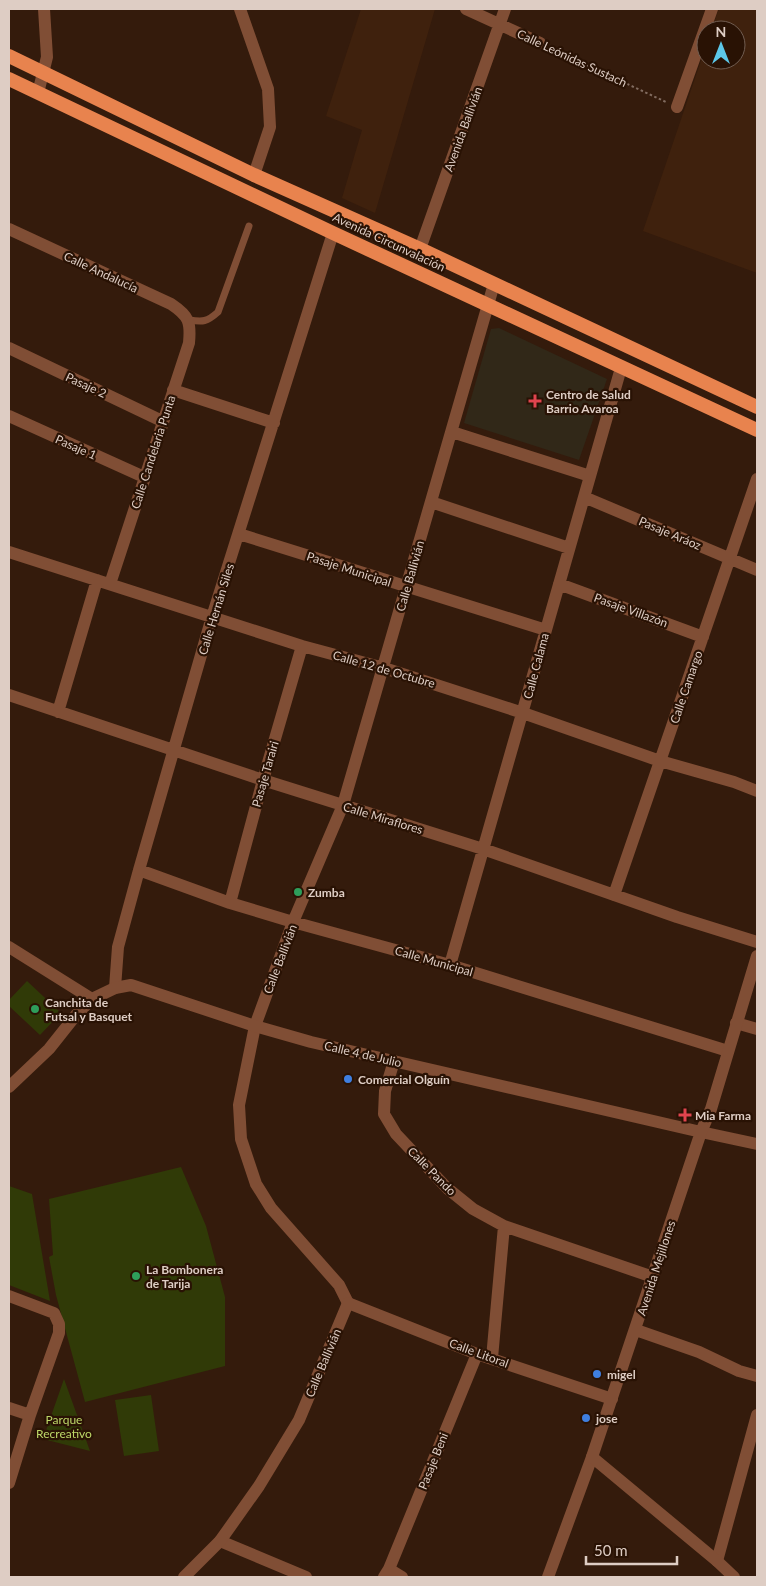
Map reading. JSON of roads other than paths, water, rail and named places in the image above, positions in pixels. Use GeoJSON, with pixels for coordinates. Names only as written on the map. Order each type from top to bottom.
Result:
{"type":"FeatureCollection","features":[{"type":"Feature","properties":{"kind":"highway","name":"Avenida Circunvalación"},"geometry":{"type":"LineString","coordinates":[[9,56],[254,175],[420,249],[757,407]]}},
{"type":"Feature","properties":{"kind":"highway","name":"Avenida Circunvalación"},"geometry":{"type":"LineString","coordinates":[[9,79],[333,233],[757,430]]}},
{"type":"Feature","properties":{"kind":"street"},"geometry":{"type":"LineString","coordinates":[[38,92],[47,56],[44,9]]}},
{"type":"Feature","properties":{"kind":"street"},"geometry":{"type":"LineString","coordinates":[[228,9],[242,12],[268,89],[270,127],[254,175]]}},
{"type":"Feature","properties":{"kind":"street","name":"Calle Leónidas Sustach"},"geometry":{"type":"LineString","coordinates":[[466,9],[540,43]]}},
{"type":"Feature","properties":{"kind":"street","name":"Avenida Ballivián"},"geometry":{"type":"LineString","coordinates":[[420,249],[505,9]]}},
{"type":"Feature","properties":{"kind":"street"},"geometry":{"type":"LineString","coordinates":[[677,107],[712,9]]}},
{"type":"Feature","properties":{"kind":"street","name":"Calle Andalucía"},"geometry":{"type":"LineString","coordinates":[[9,229],[171,304],[181,311],[188,320]]}},
{"type":"Feature","properties":{"kind":"street","name":"Calle Hernán Siles"},"geometry":{"type":"LineString","coordinates":[[115,988],[118,947],[212,617],[333,233]]}},
{"type":"Feature","properties":{"kind":"street","name":"Calle Ballivián"},"geometry":{"type":"LineString","coordinates":[[184,1577],[220,1541],[259,1486],[299,1420],[348,1303],[339,1285],[271,1208],[256,1184],[241,1138],[239,1105],[255,1026],[293,922],[343,805],[494,284]]}},
{"type":"Feature","properties":{"kind":"street","name":"Calle Candelaria Punta"},"geometry":{"type":"LineString","coordinates":[[110,584],[189,343],[190,329],[188,320]]}},
{"type":"Feature","properties":{"kind":"street","name":"Pasaje 2"},"geometry":{"type":"LineString","coordinates":[[9,348],[162,421]]}},
{"type":"Feature","properties":{"kind":"street","name":"Calle Calama"},"geometry":{"type":"LineString","coordinates":[[450,965],[621,368]]}},
{"type":"Feature","properties":{"kind":"street"},"geometry":{"type":"LineString","coordinates":[[173,390],[274,423]]}},
{"type":"Feature","properties":{"kind":"street","name":"Pasaje 1"},"geometry":{"type":"LineString","coordinates":[[9,416],[144,477]]}},
{"type":"Feature","properties":{"kind":"street"},"geometry":{"type":"LineString","coordinates":[[452,432],[590,476]]}},
{"type":"Feature","properties":{"kind":"street","name":"Calle Camargo"},"geometry":{"type":"LineString","coordinates":[[614,895],[757,479]]}},
{"type":"Feature","properties":{"kind":"street","name":"Pasaje Aráoz"},"geometry":{"type":"LineString","coordinates":[[584,497],[757,570]]}},
{"type":"Feature","properties":{"kind":"street"},"geometry":{"type":"LineString","coordinates":[[432,502],[569,548]]}},
{"type":"Feature","properties":{"kind":"street","name":"Pasaje Municipal"},"geometry":{"type":"LineString","coordinates":[[239,534],[546,630]]}},
{"type":"Feature","properties":{"kind":"street","name":"Calle 12 de Octubre"},"geometry":{"type":"LineString","coordinates":[[9,552],[302,646],[384,668],[523,712],[660,761],[734,782],[757,791]]}},
{"type":"Feature","properties":{"kind":"street"},"geometry":{"type":"LineString","coordinates":[[58,712],[97,580]]}},
{"type":"Feature","properties":{"kind":"street","name":"Pasaje Villazón"},"geometry":{"type":"LineString","coordinates":[[559,584],[703,637]]}},
{"type":"Feature","properties":{"kind":"street","name":"Pasaje Tarairi"},"geometry":{"type":"LineString","coordinates":[[230,903],[302,646]]}},
{"type":"Feature","properties":{"kind":"street","name":"Calle Miraflores"},"geometry":{"type":"LineString","coordinates":[[9,695],[263,780],[483,849],[677,917],[757,942]]}},
{"type":"Feature","properties":{"kind":"street","name":"Calle Municipal"},"geometry":{"type":"LineString","coordinates":[[139,870],[230,903],[450,965],[728,1051]]}},
{"type":"Feature","properties":{"kind":"street"},"geometry":{"type":"LineString","coordinates":[[9,947],[92,1000]]}},
{"type":"Feature","properties":{"kind":"street","name":"Avenida Mejillones"},"geometry":{"type":"LineString","coordinates":[[548,1577],[636,1330],[702,1132],[712,1109],[757,956]]}},
{"type":"Feature","properties":{"kind":"street","name":"Calle 4 de Julio"},"geometry":{"type":"LineString","coordinates":[[9,1087],[49,1049],[76,1015],[92,1000],[115,988],[130,985],[255,1026],[394,1061],[757,1144]]}},
{"type":"Feature","properties":{"kind":"street"},"geometry":{"type":"LineString","coordinates":[[736,1024],[757,1029]]}},
{"type":"Feature","properties":{"kind":"street","name":"Calle Pando"},"geometry":{"type":"LineString","coordinates":[[394,1061],[385,1091],[384,1114],[396,1134],[447,1188],[473,1209],[504,1226],[653,1277]]}},
{"type":"Feature","properties":{"kind":"street"},"geometry":{"type":"LineString","coordinates":[[492,1358],[504,1226]]}},
{"type":"Feature","properties":{"kind":"street"},"geometry":{"type":"LineString","coordinates":[[9,1296],[54,1313],[59,1324],[59,1333],[30,1415],[9,1483]]}},
{"type":"Feature","properties":{"kind":"street","name":"Calle Litoral"},"geometry":{"type":"LineString","coordinates":[[348,1303],[477,1354],[612,1399]]}},
{"type":"Feature","properties":{"kind":"street"},"geometry":{"type":"LineString","coordinates":[[636,1330],[699,1352],[739,1371],[757,1376]]}},
{"type":"Feature","properties":{"kind":"street","name":"Pasaje Beni"},"geometry":{"type":"LineString","coordinates":[[387,1573],[477,1354]]}},
{"type":"Feature","properties":{"kind":"street"},"geometry":{"type":"LineString","coordinates":[[9,1408],[30,1415]]}},
{"type":"Feature","properties":{"kind":"street"},"geometry":{"type":"LineString","coordinates":[[717,1560],[757,1416]]}},
{"type":"Feature","properties":{"kind":"street"},"geometry":{"type":"LineString","coordinates":[[592,1456],[717,1560],[734,1577]]}},
{"type":"Feature","properties":{"kind":"street"},"geometry":{"type":"LineString","coordinates":[[220,1541],[306,1577]]}},
{"type":"Feature","properties":{"kind":"street"},"geometry":{"type":"LineString","coordinates":[[387,1573],[402,1577]]}},
{"type":"Feature","properties":{"kind":"lane"},"geometry":{"type":"LineString","coordinates":[[188,320],[204,322],[218,312],[249,226]]}},
{"type":"Feature","properties":{"kind":"place","name":"Centro de Salud Barrio Avaroa"},"geometry":{"type":"Point","coordinates":[535,401]}},
{"type":"Feature","properties":{"kind":"place","name":"Zumba"},"geometry":{"type":"Point","coordinates":[298,892]}},
{"type":"Feature","properties":{"kind":"place","name":"Canchita de Futsal y Basquet"},"geometry":{"type":"Point","coordinates":[35,1009]}},
{"type":"Feature","properties":{"kind":"place","name":"Comercial Olguín"},"geometry":{"type":"Point","coordinates":[348,1079]}},
{"type":"Feature","properties":{"kind":"place","name":"Mia Farma"},"geometry":{"type":"Point","coordinates":[685,1115]}},
{"type":"Feature","properties":{"kind":"place","name":"La Bombonera de Tarija"},"geometry":{"type":"Point","coordinates":[136,1276]}},
{"type":"Feature","properties":{"kind":"place","name":"migel"},"geometry":{"type":"Point","coordinates":[597,1374]}},
{"type":"Feature","properties":{"kind":"place","name":"jose"},"geometry":{"type":"Point","coordinates":[586,1418]}},
{"type":"Feature","properties":{"kind":"park label","name":"Parque Recreativo"},"geometry":{"type":"Point","coordinates":[64,1426]}}]}
